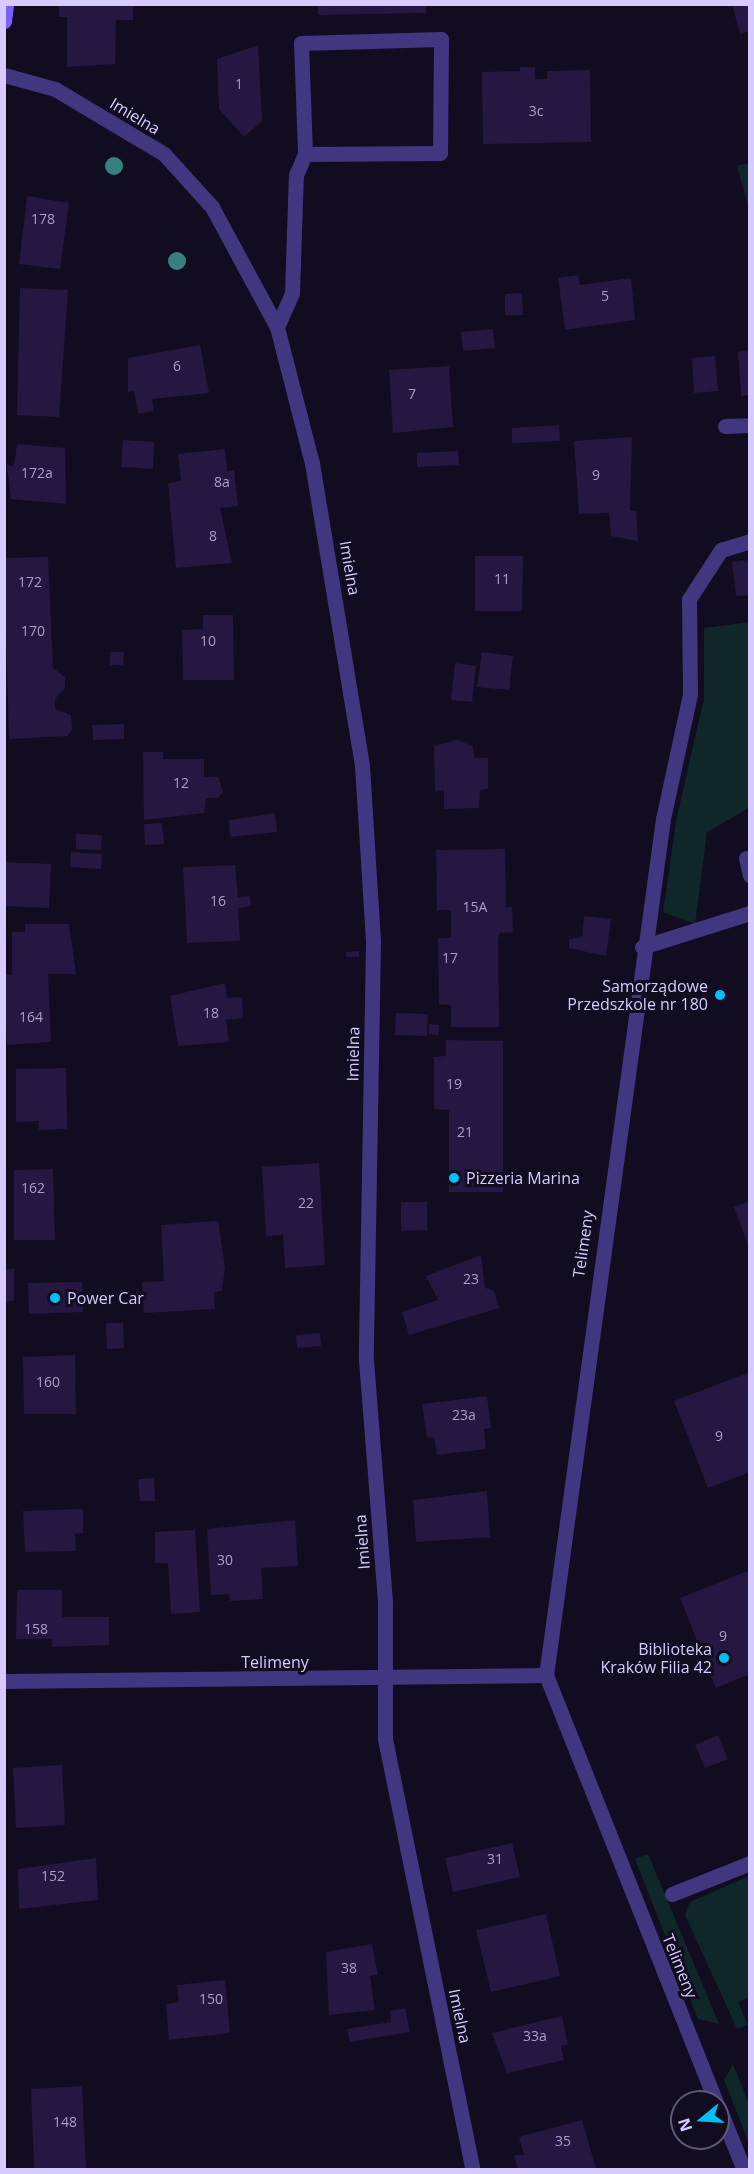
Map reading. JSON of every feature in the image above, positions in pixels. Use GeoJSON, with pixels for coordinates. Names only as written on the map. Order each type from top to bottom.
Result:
{"type":"FeatureCollection","features":[{"type":"Feature","properties":{"kind":"street"},"geometry":{"type":"LineString","coordinates":[[4,21],[6,4]]}},
{"type":"Feature","properties":{"kind":"street"},"geometry":{"type":"LineString","coordinates":[[277,327],[292,293],[296,175],[305,154],[301,43],[441,39],[440,153],[305,154]]}},
{"type":"Feature","properties":{"kind":"street","name":"Imielna"},"geometry":{"type":"LineString","coordinates":[[4,75],[55,89],[164,154],[212,207],[277,327],[312,463],[362,765],[373,943],[366,1360],[385,1604],[385,1739],[473,2169]]}},
{"type":"Feature","properties":{"kind":"street"},"geometry":{"type":"LineString","coordinates":[[725,426],[750,425]]}},
{"type":"Feature","properties":{"kind":"street","name":"Telimeny"},"geometry":{"type":"LineString","coordinates":[[711,2090],[546,1675],[642,947],[663,819],[690,694],[689,599],[722,550],[750,541]]}},
{"type":"Feature","properties":{"kind":"street"},"geometry":{"type":"LineString","coordinates":[[746,858],[750,876]]}},
{"type":"Feature","properties":{"kind":"street"},"geometry":{"type":"LineString","coordinates":[[642,947],[750,913]]}},
{"type":"Feature","properties":{"kind":"street","name":"Telimeny"},"geometry":{"type":"LineString","coordinates":[[4,1682],[385,1679],[546,1675]]}},
{"type":"Feature","properties":{"kind":"street"},"geometry":{"type":"LineString","coordinates":[[672,1894],[750,1863]]}},
{"type":"Feature","properties":{"kind":"street"},"geometry":{"type":"LineString","coordinates":[[730,2135],[744,2169]]}},
{"type":"Feature","properties":{"kind":"green space"},"geometry":{"type":"Polygon","coordinates":[[[750,163],[749,209],[737,166],[750,163]]]}},
{"type":"Feature","properties":{"kind":"green space"},"geometry":{"type":"Polygon","coordinates":[[[749,622],[749,808],[707,832],[695,924],[663,912],[676,821],[704,699],[704,628],[749,622]]]}},
{"type":"Feature","properties":{"kind":"green space"},"geometry":{"type":"Polygon","coordinates":[[[648,1854],[719,2024],[698,2019],[635,1859],[648,1854]]]}},
{"type":"Feature","properties":{"kind":"green space"},"geometry":{"type":"Polygon","coordinates":[[[749,1876],[749,1997],[738,2002],[748,2025],[737,2029],[685,1915],[690,1902],[749,1876]]]}},
{"type":"Feature","properties":{"kind":"green space"},"geometry":{"type":"Polygon","coordinates":[[[733,2064],[749,2104],[749,2143],[730,2090],[724,2080],[733,2064]]]}},
{"type":"Feature","properties":{"kind":"building"},"geometry":{"type":"Polygon","coordinates":[[[59,4],[133,4],[133,20],[116,20],[115,64],[67,67],[67,17],[59,17],[59,4]]]}},
{"type":"Feature","properties":{"kind":"building"},"geometry":{"type":"Polygon","coordinates":[[[318,4],[426,4],[426,13],[318,15],[318,4]]]}},
{"type":"Feature","properties":{"kind":"building"},"geometry":{"type":"Polygon","coordinates":[[[732,4],[750,4],[750,31],[740,34],[732,4]]]}},
{"type":"Feature","properties":{"kind":"building"},"geometry":{"type":"Polygon","coordinates":[[[258,45],[262,121],[244,137],[219,109],[217,59],[258,45]]]}},
{"type":"Feature","properties":{"kind":"building"},"geometry":{"type":"Polygon","coordinates":[[[520,67],[535,67],[535,79],[547,79],[547,71],[590,70],[591,142],[483,144],[482,72],[520,71],[520,67]]]}},
{"type":"Feature","properties":{"kind":"building"},"geometry":{"type":"Polygon","coordinates":[[[27,196],[69,203],[60,269],[19,264],[27,196]]]}},
{"type":"Feature","properties":{"kind":"building"},"geometry":{"type":"Polygon","coordinates":[[[578,275],[580,285],[631,278],[635,320],[565,330],[558,278],[578,275]]]}},
{"type":"Feature","properties":{"kind":"building"},"geometry":{"type":"Polygon","coordinates":[[[20,288],[68,290],[59,417],[17,415],[20,288]]]}},
{"type":"Feature","properties":{"kind":"building"},"geometry":{"type":"Polygon","coordinates":[[[522,293],[523,315],[505,315],[505,294],[522,293]]]}},
{"type":"Feature","properties":{"kind":"building"},"geometry":{"type":"Polygon","coordinates":[[[493,329],[495,348],[463,351],[461,332],[493,329]]]}},
{"type":"Feature","properties":{"kind":"building"},"geometry":{"type":"Polygon","coordinates":[[[200,345],[209,393],[152,399],[154,411],[138,414],[134,391],[128,392],[128,358],[200,345]]]}},
{"type":"Feature","properties":{"kind":"building"},"geometry":{"type":"Polygon","coordinates":[[[750,350],[750,395],[741,396],[738,351],[750,350]]]}},
{"type":"Feature","properties":{"kind":"building"},"geometry":{"type":"Polygon","coordinates":[[[715,356],[718,391],[694,393],[692,358],[715,356]]]}},
{"type":"Feature","properties":{"kind":"building"},"geometry":{"type":"Polygon","coordinates":[[[449,366],[453,427],[393,433],[389,370],[449,366]]]}},
{"type":"Feature","properties":{"kind":"building"},"geometry":{"type":"Polygon","coordinates":[[[559,425],[560,441],[512,443],[512,428],[559,425]]]}},
{"type":"Feature","properties":{"kind":"building"},"geometry":{"type":"Polygon","coordinates":[[[632,437],[630,511],[636,511],[638,541],[611,536],[609,513],[579,514],[574,441],[632,437]]]}},
{"type":"Feature","properties":{"kind":"building"},"geometry":{"type":"Polygon","coordinates":[[[123,440],[154,442],[153,469],[121,467],[123,440]]]}},
{"type":"Feature","properties":{"kind":"building"},"geometry":{"type":"Polygon","coordinates":[[[17,444],[65,448],[66,504],[11,499],[7,465],[14,466],[17,444]]]}},
{"type":"Feature","properties":{"kind":"building"},"geometry":{"type":"Polygon","coordinates":[[[225,449],[227,471],[234,470],[238,506],[220,508],[232,563],[176,568],[168,483],[181,481],[178,454],[225,449]]]}},
{"type":"Feature","properties":{"kind":"building"},"geometry":{"type":"Polygon","coordinates":[[[458,451],[459,465],[417,467],[417,453],[458,451]]]}},
{"type":"Feature","properties":{"kind":"building"},"geometry":{"type":"Polygon","coordinates":[[[475,556],[523,556],[522,611],[475,611],[475,556]]]}},
{"type":"Feature","properties":{"kind":"building"},"geometry":{"type":"Polygon","coordinates":[[[48,557],[53,668],[65,677],[65,688],[55,699],[55,709],[71,715],[72,729],[68,736],[9,739],[4,558],[48,557]]]}},
{"type":"Feature","properties":{"kind":"building"},"geometry":{"type":"Polygon","coordinates":[[[750,560],[750,595],[736,596],[732,562],[750,560]]]}},
{"type":"Feature","properties":{"kind":"building"},"geometry":{"type":"Polygon","coordinates":[[[203,615],[233,615],[234,680],[183,680],[182,630],[203,629],[203,615]]]}},
{"type":"Feature","properties":{"kind":"building"},"geometry":{"type":"Polygon","coordinates":[[[110,652],[124,652],[123,665],[110,665],[110,652]]]}},
{"type":"Feature","properties":{"kind":"building"},"geometry":{"type":"Polygon","coordinates":[[[482,652],[513,656],[509,690],[477,687],[482,652]]]}},
{"type":"Feature","properties":{"kind":"building"},"geometry":{"type":"Polygon","coordinates":[[[455,663],[476,666],[472,702],[451,700],[455,663]]]}},
{"type":"Feature","properties":{"kind":"building"},"geometry":{"type":"Polygon","coordinates":[[[124,724],[124,739],[93,740],[92,725],[124,724]]]}},
{"type":"Feature","properties":{"kind":"building"},"geometry":{"type":"Polygon","coordinates":[[[457,740],[473,746],[474,758],[488,758],[488,789],[480,790],[479,808],[444,809],[444,790],[435,791],[434,746],[457,740]]]}},
{"type":"Feature","properties":{"kind":"building"},"geometry":{"type":"Polygon","coordinates":[[[143,752],[163,752],[163,759],[204,759],[204,777],[218,777],[223,792],[218,798],[206,798],[204,813],[144,820],[143,752]]]}},
{"type":"Feature","properties":{"kind":"building"},"geometry":{"type":"Polygon","coordinates":[[[275,813],[277,832],[230,837],[229,820],[275,813]]]}},
{"type":"Feature","properties":{"kind":"building"},"geometry":{"type":"Polygon","coordinates":[[[162,823],[164,844],[145,845],[144,824],[162,823]]]}},
{"type":"Feature","properties":{"kind":"building"},"geometry":{"type":"Polygon","coordinates":[[[76,834],[102,835],[101,850],[76,849],[76,834]]]}},
{"type":"Feature","properties":{"kind":"building"},"geometry":{"type":"Polygon","coordinates":[[[505,849],[506,907],[512,907],[513,932],[500,933],[498,939],[499,1027],[451,1027],[451,1005],[439,1004],[438,938],[451,938],[451,910],[437,910],[436,850],[505,849]]]}},
{"type":"Feature","properties":{"kind":"building"},"geometry":{"type":"Polygon","coordinates":[[[71,852],[102,854],[101,869],[70,867],[71,852]]]}},
{"type":"Feature","properties":{"kind":"building"},"geometry":{"type":"Polygon","coordinates":[[[4,862],[51,864],[49,908],[4,906],[4,862]]]}},
{"type":"Feature","properties":{"kind":"building"},"geometry":{"type":"Polygon","coordinates":[[[235,865],[238,897],[250,896],[251,906],[238,908],[240,941],[187,943],[183,867],[235,865]]]}},
{"type":"Feature","properties":{"kind":"building"},"geometry":{"type":"Polygon","coordinates":[[[584,916],[611,919],[606,956],[569,948],[569,939],[582,937],[584,916]]]}},
{"type":"Feature","properties":{"kind":"building"},"geometry":{"type":"Polygon","coordinates":[[[25,924],[69,924],[76,974],[48,974],[51,1042],[7,1045],[4,975],[12,975],[12,932],[25,932],[25,924]]]}},
{"type":"Feature","properties":{"kind":"building"},"geometry":{"type":"Polygon","coordinates":[[[359,951],[359,957],[346,957],[346,952],[359,951]]]}},
{"type":"Feature","properties":{"kind":"building"},"geometry":{"type":"Polygon","coordinates":[[[225,983],[227,998],[242,997],[243,1018],[226,1020],[229,1042],[178,1046],[170,996],[225,983]]]}},
{"type":"Feature","properties":{"kind":"building"},"geometry":{"type":"Polygon","coordinates":[[[396,1013],[428,1014],[427,1036],[395,1035],[396,1013]]]}},
{"type":"Feature","properties":{"kind":"building"},"geometry":{"type":"Polygon","coordinates":[[[429,1024],[439,1025],[439,1035],[429,1034],[429,1024]]]}},
{"type":"Feature","properties":{"kind":"building"},"geometry":{"type":"Polygon","coordinates":[[[446,1040],[503,1041],[503,1192],[449,1192],[449,1110],[434,1109],[434,1057],[446,1056],[446,1040]]]}},
{"type":"Feature","properties":{"kind":"building"},"geometry":{"type":"Polygon","coordinates":[[[66,1068],[67,1129],[39,1130],[39,1121],[16,1122],[16,1069],[66,1068]]]}},
{"type":"Feature","properties":{"kind":"building"},"geometry":{"type":"Polygon","coordinates":[[[319,1163],[325,1265],[285,1268],[283,1235],[266,1236],[262,1167],[319,1163]]]}},
{"type":"Feature","properties":{"kind":"building"},"geometry":{"type":"Polygon","coordinates":[[[53,1169],[55,1240],[14,1240],[14,1170],[53,1169]]]}},
{"type":"Feature","properties":{"kind":"building"},"geometry":{"type":"Polygon","coordinates":[[[750,1201],[750,1247],[749,1247],[734,1207],[750,1201]]]}},
{"type":"Feature","properties":{"kind":"building"},"geometry":{"type":"Polygon","coordinates":[[[401,1202],[427,1202],[427,1230],[401,1231],[401,1202]]]}},
{"type":"Feature","properties":{"kind":"building"},"geometry":{"type":"Polygon","coordinates":[[[218,1221],[225,1267],[222,1291],[214,1292],[215,1309],[144,1313],[142,1282],[164,1281],[161,1225],[218,1221]]]}},
{"type":"Feature","properties":{"kind":"building"},"geometry":{"type":"Polygon","coordinates":[[[481,1255],[485,1288],[494,1290],[499,1308],[409,1335],[402,1312],[438,1300],[426,1276],[481,1255]]]}},
{"type":"Feature","properties":{"kind":"building"},"geometry":{"type":"Polygon","coordinates":[[[4,1269],[14,1269],[14,1301],[4,1301],[4,1269]]]}},
{"type":"Feature","properties":{"kind":"building","name":"Power Car"},"geometry":{"type":"Polygon","coordinates":[[[82,1282],[83,1312],[29,1314],[28,1283],[82,1282]]]}},
{"type":"Feature","properties":{"kind":"building"},"geometry":{"type":"Polygon","coordinates":[[[106,1323],[123,1323],[124,1348],[107,1349],[106,1323]]]}},
{"type":"Feature","properties":{"kind":"building"},"geometry":{"type":"Polygon","coordinates":[[[320,1333],[321,1346],[297,1348],[296,1335],[320,1333]]]}},
{"type":"Feature","properties":{"kind":"building"},"geometry":{"type":"Polygon","coordinates":[[[75,1355],[76,1414],[24,1414],[23,1357],[75,1355]]]}},
{"type":"Feature","properties":{"kind":"building"},"geometry":{"type":"Polygon","coordinates":[[[750,1372],[750,1472],[708,1488],[674,1401],[750,1372]]]}},
{"type":"Feature","properties":{"kind":"building"},"geometry":{"type":"Polygon","coordinates":[[[487,1396],[491,1428],[484,1429],[486,1449],[437,1455],[434,1437],[427,1438],[422,1404],[487,1396]]]}},
{"type":"Feature","properties":{"kind":"building"},"geometry":{"type":"Polygon","coordinates":[[[154,1478],[155,1501],[140,1501],[138,1479],[154,1478]]]}},
{"type":"Feature","properties":{"kind":"building"},"geometry":{"type":"Polygon","coordinates":[[[487,1491],[490,1537],[416,1542],[413,1500],[487,1491]]]}},
{"type":"Feature","properties":{"kind":"building"},"geometry":{"type":"Polygon","coordinates":[[[83,1509],[83,1533],[75,1534],[76,1551],[25,1552],[23,1511],[83,1509]]]}},
{"type":"Feature","properties":{"kind":"building"},"geometry":{"type":"Polygon","coordinates":[[[295,1520],[298,1566],[261,1568],[263,1599],[230,1601],[229,1594],[211,1595],[207,1529],[295,1520]]]}},
{"type":"Feature","properties":{"kind":"building"},"geometry":{"type":"Polygon","coordinates":[[[195,1530],[200,1612],[171,1614],[168,1563],[155,1563],[155,1532],[195,1530]]]}},
{"type":"Feature","properties":{"kind":"building"},"geometry":{"type":"Polygon","coordinates":[[[750,1570],[750,1674],[716,1688],[680,1598],[750,1570]]]}},
{"type":"Feature","properties":{"kind":"building"},"geometry":{"type":"Polygon","coordinates":[[[17,1590],[62,1590],[62,1617],[109,1617],[109,1645],[52,1647],[52,1639],[16,1639],[17,1590]]]}},
{"type":"Feature","properties":{"kind":"building"},"geometry":{"type":"Polygon","coordinates":[[[718,1735],[728,1759],[705,1768],[695,1745],[718,1735]]]}},
{"type":"Feature","properties":{"kind":"building"},"geometry":{"type":"Polygon","coordinates":[[[62,1765],[65,1825],[16,1828],[13,1768],[62,1765]]]}},
{"type":"Feature","properties":{"kind":"building"},"geometry":{"type":"Polygon","coordinates":[[[512,1843],[520,1877],[453,1892],[445,1858],[512,1843]]]}},
{"type":"Feature","properties":{"kind":"building"},"geometry":{"type":"Polygon","coordinates":[[[96,1858],[98,1900],[19,1909],[18,1869],[96,1858]]]}},
{"type":"Feature","properties":{"kind":"building"},"geometry":{"type":"Polygon","coordinates":[[[546,1914],[560,1976],[491,1992],[476,1930],[546,1914]]]}},
{"type":"Feature","properties":{"kind":"building"},"geometry":{"type":"Polygon","coordinates":[[[372,1944],[378,1975],[370,1976],[375,2010],[329,2015],[326,1952],[372,1944]]]}},
{"type":"Feature","properties":{"kind":"building"},"geometry":{"type":"Polygon","coordinates":[[[225,1980],[230,2033],[169,2040],[166,2004],[179,2002],[177,1985],[225,1980]]]}},
{"type":"Feature","properties":{"kind":"building"},"geometry":{"type":"Polygon","coordinates":[[[405,2008],[410,2032],[350,2042],[347,2029],[391,2022],[390,2011],[405,2008]]]}},
{"type":"Feature","properties":{"kind":"building"},"geometry":{"type":"Polygon","coordinates":[[[562,2016],[568,2045],[561,2046],[564,2060],[507,2073],[492,2033],[562,2016]]]}},
{"type":"Feature","properties":{"kind":"building"},"geometry":{"type":"Polygon","coordinates":[[[82,2086],[86,2169],[34,2169],[31,2089],[82,2086]]]}},
{"type":"Feature","properties":{"kind":"building"},"geometry":{"type":"Polygon","coordinates":[[[582,2120],[596,2169],[518,2169],[514,2155],[524,2155],[519,2137],[582,2120]]]}},
{"type":"Feature","properties":{"kind":"place","name":"Samorządowe Przedszkole nr 180"},"geometry":{"type":"Point","coordinates":[720,995]}},
{"type":"Feature","properties":{"kind":"place","name":"Pizzeria Marina"},"geometry":{"type":"Point","coordinates":[454,1178]}},
{"type":"Feature","properties":{"kind":"place","name":"Power Car"},"geometry":{"type":"Point","coordinates":[55,1298]}},
{"type":"Feature","properties":{"kind":"place","name":"Biblioteka Kraków Filia 42"},"geometry":{"type":"Point","coordinates":[724,1658]}}]}
